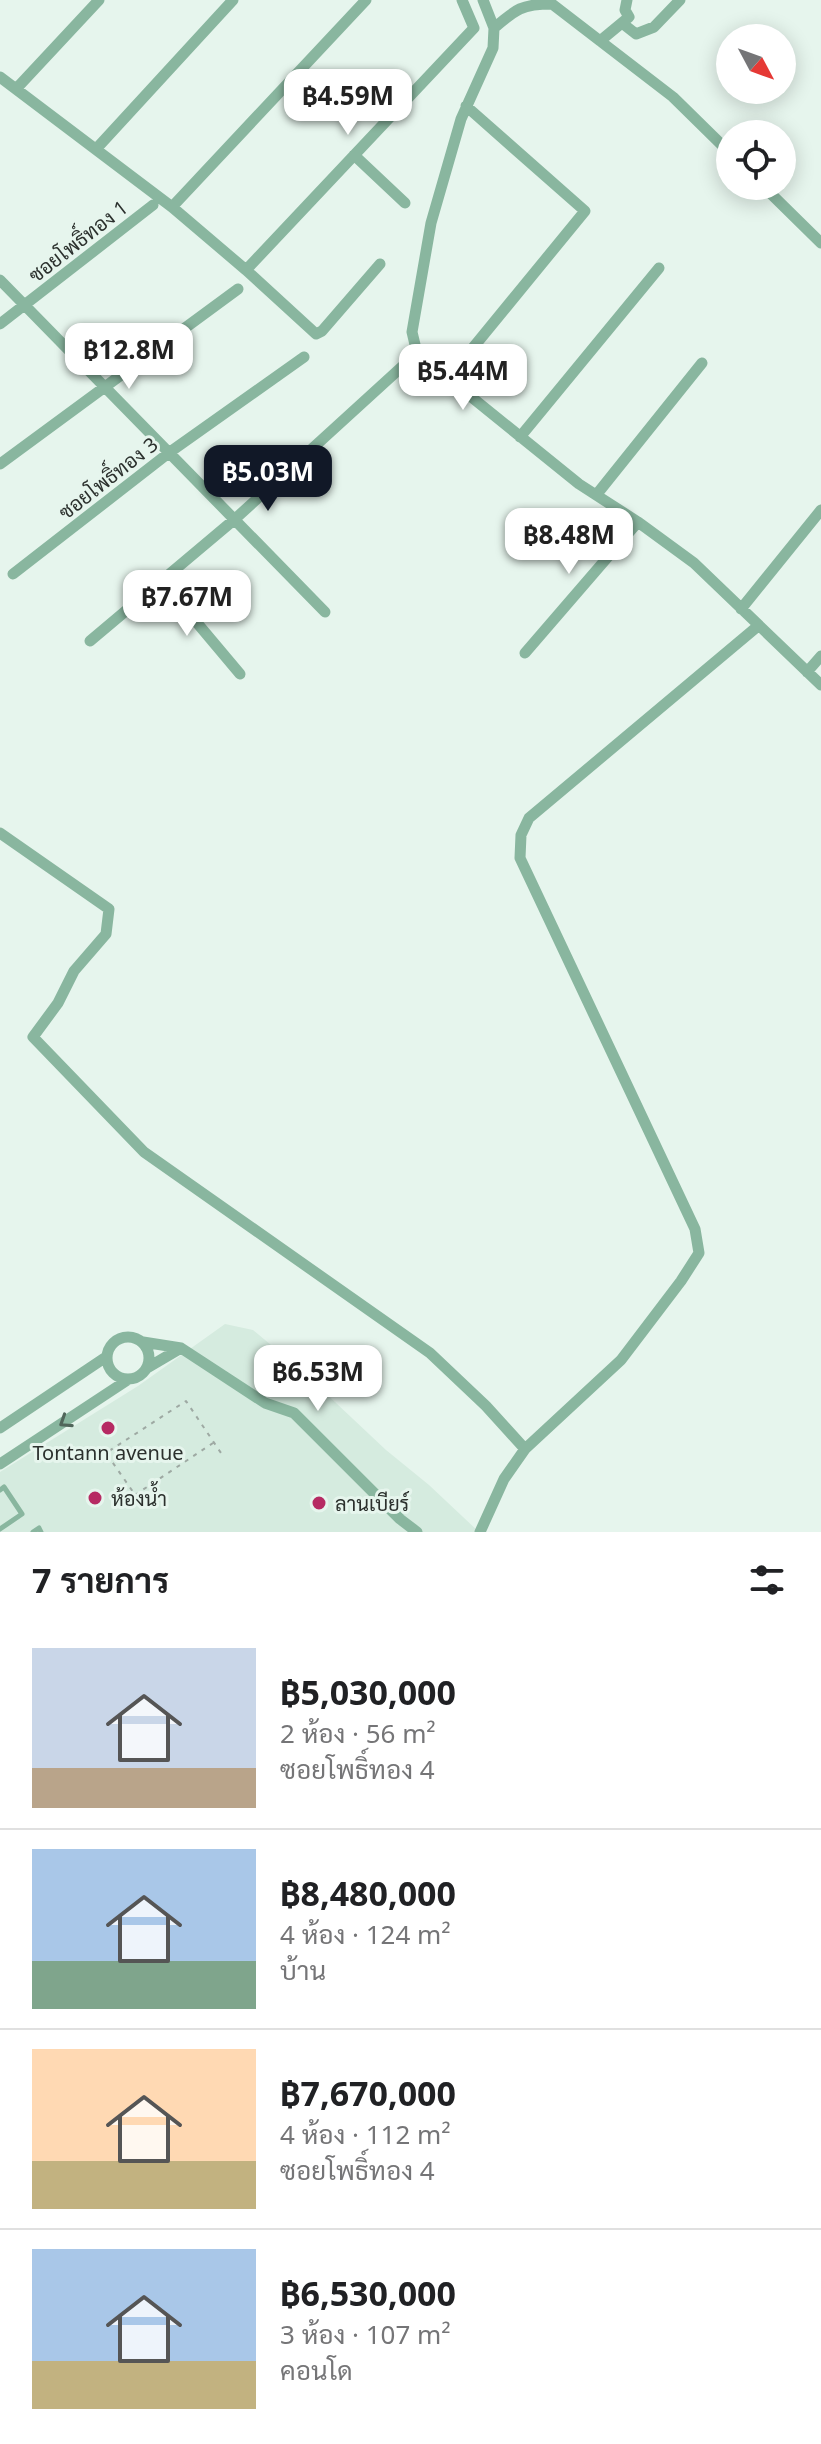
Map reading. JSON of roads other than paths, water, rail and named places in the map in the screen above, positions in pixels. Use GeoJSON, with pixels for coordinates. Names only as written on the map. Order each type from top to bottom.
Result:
{"type":"FeatureCollection","features":[{"type":"Feature","properties":{"kind":"street"},"geometry":{"type":"LineString","coordinates":[[16,89],[99,0]]}},
{"type":"Feature","properties":{"kind":"street"},"geometry":{"type":"LineString","coordinates":[[97,148],[233,0]]}},
{"type":"Feature","properties":{"kind":"street"},"geometry":{"type":"LineString","coordinates":[[172,207],[366,0]]}},
{"type":"Feature","properties":{"kind":"street"},"geometry":{"type":"LineString","coordinates":[[246,270],[474,28],[462,0]]}},
{"type":"Feature","properties":{"kind":"street"},"geometry":{"type":"LineString","coordinates":[[483,0],[494,28],[493,48],[466,106],[431,223],[412,332],[417,353],[579,484],[694,563],[821,685]]}},
{"type":"Feature","properties":{"kind":"street"},"geometry":{"type":"LineString","coordinates":[[600,41],[629,17],[625,10],[627,0]]}},
{"type":"Feature","properties":{"kind":"street"},"geometry":{"type":"LineString","coordinates":[[622,23],[636,34],[654,27],[680,0]]}},
{"type":"Feature","properties":{"kind":"street"},"geometry":{"type":"LineString","coordinates":[[494,28],[515,9],[552,4],[673,97],[716,139]]}},
{"type":"Feature","properties":{"kind":"street"},"geometry":{"type":"LineString","coordinates":[[0,77],[172,207],[316,334],[322,331],[380,264]]}},
{"type":"Feature","properties":{"kind":"street"},"geometry":{"type":"LineString","coordinates":[[449,377],[585,211],[466,106]]}},
{"type":"Feature","properties":{"kind":"street"},"geometry":{"type":"LineString","coordinates":[[354,155],[405,203]]}},
{"type":"Feature","properties":{"kind":"street"},"geometry":{"type":"LineString","coordinates":[[777,200],[821,243]]}},
{"type":"Feature","properties":{"kind":"street","name":"ซอยโพธิ์ทอง 1"},"geometry":{"type":"LineString","coordinates":[[0,324],[153,205]]}},
{"type":"Feature","properties":{"kind":"street"},"geometry":{"type":"LineString","coordinates":[[520,437],[659,268]]}},
{"type":"Feature","properties":{"kind":"street"},"geometry":{"type":"LineString","coordinates":[[0,280],[325,612]]}},
{"type":"Feature","properties":{"kind":"street"},"geometry":{"type":"LineString","coordinates":[[0,464],[238,289]]}},
{"type":"Feature","properties":{"kind":"street"},"geometry":{"type":"LineString","coordinates":[[90,641],[235,519],[417,353]]}},
{"type":"Feature","properties":{"kind":"street","name":"ซอยโพธิ์ทอง 3"},"geometry":{"type":"LineString","coordinates":[[13,574],[170,452],[304,357]]}},
{"type":"Feature","properties":{"kind":"street"},"geometry":{"type":"LineString","coordinates":[[597,494],[702,363]]}},
{"type":"Feature","properties":{"kind":"street"},"geometry":{"type":"LineString","coordinates":[[741,609],[821,510]]}},
{"type":"Feature","properties":{"kind":"street"},"geometry":{"type":"LineString","coordinates":[[525,653],[638,522]]}},
{"type":"Feature","properties":{"kind":"street"},"geometry":{"type":"LineString","coordinates":[[161,580],[240,674]]}},
{"type":"Feature","properties":{"kind":"street"},"geometry":{"type":"LineString","coordinates":[[480,1532],[504,1479],[525,1449],[621,1360],[699,1253],[695,1229],[520,858],[521,835],[529,818],[758,626]]}},
{"type":"Feature","properties":{"kind":"street"},"geometry":{"type":"LineString","coordinates":[[807,672],[821,656]]}},
{"type":"Feature","properties":{"kind":"street"},"geometry":{"type":"LineString","coordinates":[[0,833],[109,909],[106,934],[74,971],[58,1003],[33,1037],[144,1152],[430,1353],[486,1406],[525,1449]]}},
{"type":"Feature","properties":{"kind":"street"},"geometry":{"type":"LineString","coordinates":[[0,1428],[106,1357],[117,1339],[131,1336],[143,1342],[181,1348],[265,1403],[294,1413],[400,1519],[417,1532]]}},
{"type":"Feature","properties":{"kind":"street"},"geometry":{"type":"LineString","coordinates":[[143,1342],[149,1355],[147,1368]]}},
{"type":"Feature","properties":{"kind":"street"},"geometry":{"type":"LineString","coordinates":[[106,1357],[111,1370],[129,1379],[136,1378],[181,1348]]}},
{"type":"Feature","properties":{"kind":"street"},"geometry":{"type":"LineString","coordinates":[[0,1464],[129,1379]]}},
{"type":"Feature","properties":{"kind":"lane"},"geometry":{"type":"LineString","coordinates":[[0,1490],[4,1487],[22,1514],[0,1529]]}},
{"type":"Feature","properties":{"kind":"lane"},"geometry":{"type":"LineString","coordinates":[[33,1532],[39,1528],[41,1532]]}},
{"type":"Feature","properties":{"kind":"place","name":"Tontann avenue"},"geometry":{"type":"Point","coordinates":[108,1428]}},
{"type":"Feature","properties":{"kind":"place","name":"ห้องน้ำ"},"geometry":{"type":"Point","coordinates":[95,1498]}},
{"type":"Feature","properties":{"kind":"place","name":"ลานเบียร์"},"geometry":{"type":"Point","coordinates":[319,1503]}}]}
